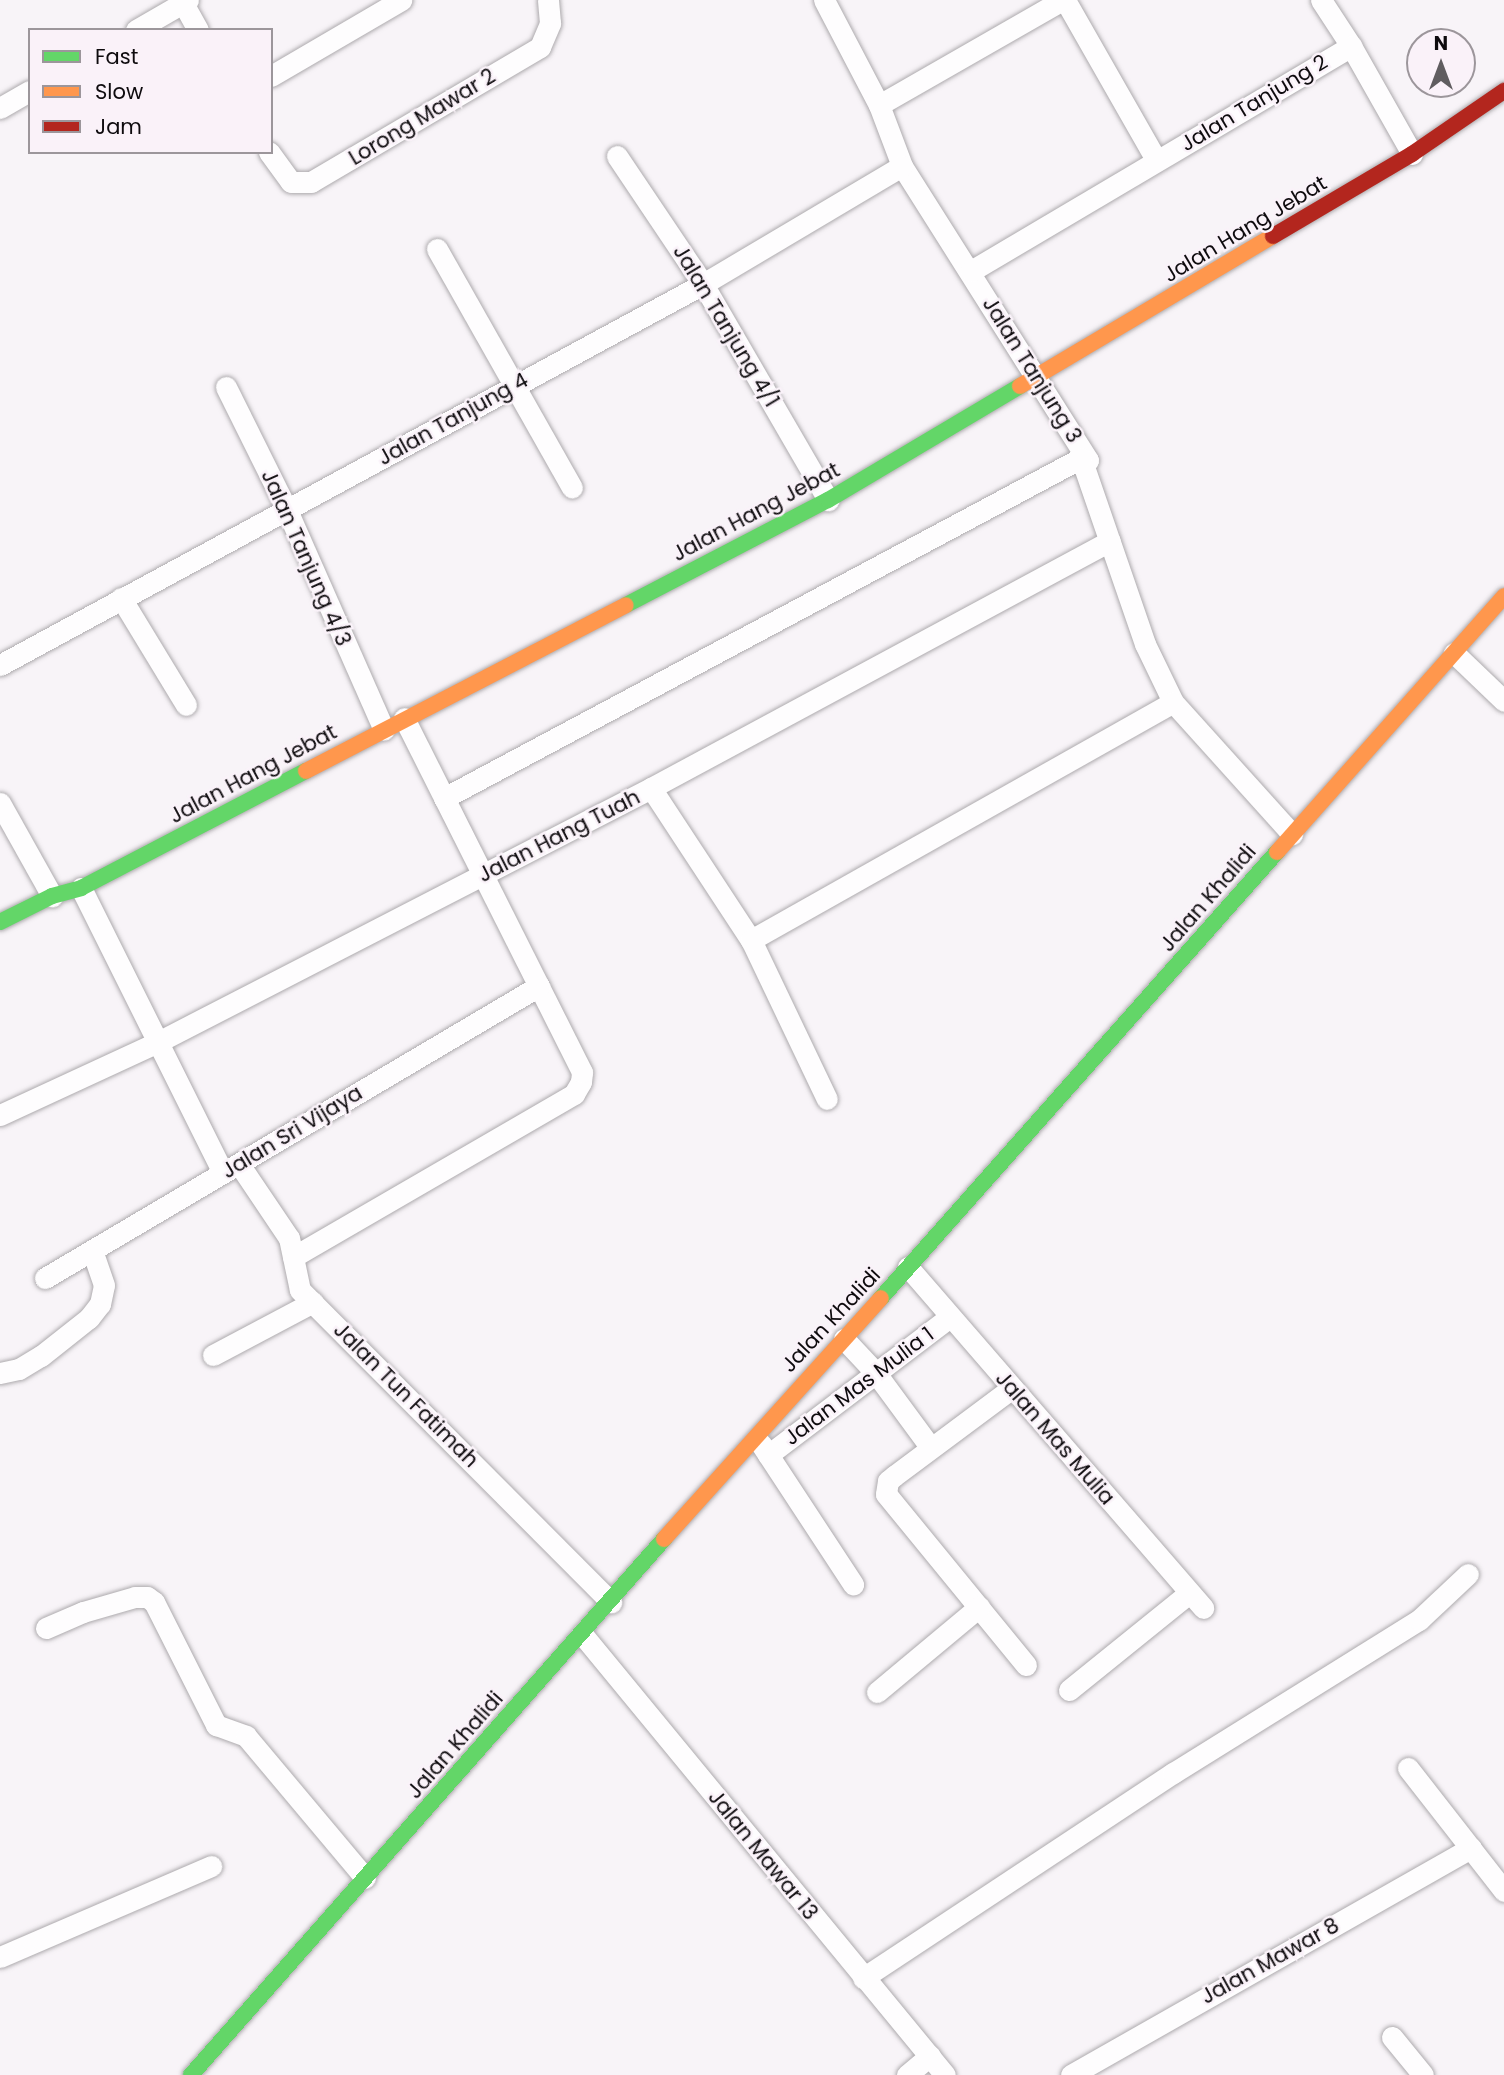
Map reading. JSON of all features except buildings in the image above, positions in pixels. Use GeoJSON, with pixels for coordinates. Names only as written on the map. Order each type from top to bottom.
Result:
{"type":"FeatureCollection","features":[{"type":"Feature","properties":{"kind":"street"},"geometry":{"type":"LineString","coordinates":[[273,75],[401,0]]}},
{"type":"Feature","properties":{"kind":"street","name":"Lorong Mawar 2"},"geometry":{"type":"LineString","coordinates":[[270,154],[291,182],[311,182],[540,47],[550,23],[548,0]]}},
{"type":"Feature","properties":{"kind":"street","name":"Jalan Tanjung 3"},"geometry":{"type":"LineString","coordinates":[[824,0],[879,105],[902,166],[971,271],[1088,460],[1081,458]]}},
{"type":"Feature","properties":{"kind":"street"},"geometry":{"type":"LineString","coordinates":[[879,105],[1064,0]]}},
{"type":"Feature","properties":{"kind":"street","name":"Jalan Tanjung 2"},"geometry":{"type":"LineString","coordinates":[[1064,0],[1157,161]]}},
{"type":"Feature","properties":{"kind":"street"},"geometry":{"type":"LineString","coordinates":[[1321,0],[1351,46],[1412,153]]}},
{"type":"Feature","properties":{"kind":"street"},"geometry":{"type":"LineString","coordinates":[[140,28],[185,2],[197,28]]}},
{"type":"Feature","properties":{"kind":"street","name":"Jalan Tanjung 2"},"geometry":{"type":"LineString","coordinates":[[971,271],[1351,46]]}},
{"type":"Feature","properties":{"kind":"street","name":"Jalan Hang Jebat"},"geometry":{"type":"LineString","coordinates":[[0,922],[52,896],[81,888],[828,500],[1412,153],[1504,91]]}},
{"type":"Feature","properties":{"kind":"street"},"geometry":{"type":"LineString","coordinates":[[0,108],[28,92]]}},
{"type":"Feature","properties":{"kind":"street","name":"Jalan Tanjung 4/1"},"geometry":{"type":"LineString","coordinates":[[617,156],[704,284],[828,500]]}},
{"type":"Feature","properties":{"kind":"street","name":"Jalan Tanjung 4"},"geometry":{"type":"LineString","coordinates":[[0,665],[704,284],[902,166]]}},
{"type":"Feature","properties":{"kind":"street"},"geometry":{"type":"LineString","coordinates":[[438,249],[572,488]]}},
{"type":"Feature","properties":{"kind":"street","name":"Jalan Tanjung 4/3"},"geometry":{"type":"LineString","coordinates":[[226,387],[287,510],[383,730]]}},
{"type":"Feature","properties":{"kind":"street"},"geometry":{"type":"LineString","coordinates":[[444,798],[1081,458]]}},
{"type":"Feature","properties":{"kind":"street","name":"Jalan Tanjung 3"},"geometry":{"type":"LineString","coordinates":[[1081,458],[1145,644],[1173,702],[1292,835]]}},
{"type":"Feature","properties":{"kind":"street","name":"Jalan Hang Tuah"},"geometry":{"type":"LineString","coordinates":[[0,1115],[158,1042],[483,875],[651,788],[1110,541]]}},
{"type":"Feature","properties":{"kind":"street","name":"Jalan Khalidi"},"geometry":{"type":"LineString","coordinates":[[191,2075],[611,1602],[789,1397],[844,1339],[1504,596]]}},
{"type":"Feature","properties":{"kind":"street"},"geometry":{"type":"LineString","coordinates":[[121,598],[186,705]]}},
{"type":"Feature","properties":{"kind":"street"},"geometry":{"type":"LineString","coordinates":[[1454,653],[1504,701]]}},
{"type":"Feature","properties":{"kind":"street"},"geometry":{"type":"LineString","coordinates":[[751,940],[1173,702]]}},
{"type":"Feature","properties":{"kind":"street"},"geometry":{"type":"LineString","coordinates":[[293,1257],[574,1094],[582,1082],[582,1072],[404,718]]}},
{"type":"Feature","properties":{"kind":"street"},"geometry":{"type":"LineString","coordinates":[[651,788],[751,940],[827,1099]]}},
{"type":"Feature","properties":{"kind":"street"},"geometry":{"type":"LineString","coordinates":[[0,803],[52,896]]}},
{"type":"Feature","properties":{"kind":"street","name":"Jalan Tun Fatimah"},"geometry":{"type":"LineString","coordinates":[[81,888],[158,1042],[231,1168],[289,1238],[300,1290],[611,1602]]}},
{"type":"Feature","properties":{"kind":"street","name":"Jalan Sri Vijaya"},"geometry":{"type":"LineString","coordinates":[[45,1278],[539,986]]}},
{"type":"Feature","properties":{"kind":"street"},"geometry":{"type":"LineString","coordinates":[[0,1373],[19,1369],[41,1356],[89,1318],[100,1304],[104,1285],[92,1251]]}},
{"type":"Feature","properties":{"kind":"street","name":"Jalan Mas Mulia"},"geometry":{"type":"LineString","coordinates":[[908,1267],[1196,1600],[1069,1690]]}},
{"type":"Feature","properties":{"kind":"street"},"geometry":{"type":"LineString","coordinates":[[213,1356],[313,1302]]}},
{"type":"Feature","properties":{"kind":"street","name":"Jalan Mas Mulia 1"},"geometry":{"type":"LineString","coordinates":[[768,1455],[950,1317]]}},
{"type":"Feature","properties":{"kind":"street"},"geometry":{"type":"LineString","coordinates":[[844,1339],[875,1372],[931,1448]]}},
{"type":"Feature","properties":{"kind":"street"},"geometry":{"type":"LineString","coordinates":[[1012,1388],[888,1481],[886,1494],[1026,1665]]}},
{"type":"Feature","properties":{"kind":"street"},"geometry":{"type":"LineString","coordinates":[[789,1397],[810,1422]]}},
{"type":"Feature","properties":{"kind":"street"},"geometry":{"type":"LineString","coordinates":[[756,1436],[853,1584]]}},
{"type":"Feature","properties":{"kind":"street"},"geometry":{"type":"LineString","coordinates":[[863,1978],[1173,1773],[1419,1620],[1468,1574]]}},
{"type":"Feature","properties":{"kind":"street"},"geometry":{"type":"LineString","coordinates":[[46,1628],[83,1612],[135,1597],[147,1597],[155,1602],[216,1725],[246,1736],[365,1878]]}},
{"type":"Feature","properties":{"kind":"street"},"geometry":{"type":"LineString","coordinates":[[877,1692],[979,1607]]}},
{"type":"Feature","properties":{"kind":"street","name":"Jalan Mawar 13"},"geometry":{"type":"LineString","coordinates":[[582,1633],[945,2075]]}},
{"type":"Feature","properties":{"kind":"street"},"geometry":{"type":"LineString","coordinates":[[1408,1768],[1504,1891]]}},
{"type":"Feature","properties":{"kind":"street","name":"Jalan Mawar 8"},"geometry":{"type":"LineString","coordinates":[[1071,2075],[1471,1849]]}},
{"type":"Feature","properties":{"kind":"street"},"geometry":{"type":"LineString","coordinates":[[0,1957],[211,1866]]}},
{"type":"Feature","properties":{"kind":"street"},"geometry":{"type":"LineString","coordinates":[[1392,2037],[1423,2075]]}},
{"type":"Feature","properties":{"kind":"street"},"geometry":{"type":"LineString","coordinates":[[907,2075],[930,2056]]}},
{"type":"Feature","properties":{"kind":"traffic: fast"},"geometry":{"type":"LineString","coordinates":[[626,605],[828,500],[1020,386]]}},
{"type":"Feature","properties":{"kind":"traffic: fast"},"geometry":{"type":"LineString","coordinates":[[0,922],[52,896],[81,888],[306,771]]}},
{"type":"Feature","properties":{"kind":"traffic: fast"},"geometry":{"type":"LineString","coordinates":[[881,1298],[1277,852]]}},
{"type":"Feature","properties":{"kind":"traffic: fast"},"geometry":{"type":"LineString","coordinates":[[191,2075],[664,1539]]}},
{"type":"Feature","properties":{"kind":"traffic: slow"},"geometry":{"type":"LineString","coordinates":[[1020,386],[1273,236]]}},
{"type":"Feature","properties":{"kind":"traffic: slow"},"geometry":{"type":"LineString","coordinates":[[1277,852],[1504,596]]}},
{"type":"Feature","properties":{"kind":"traffic: slow"},"geometry":{"type":"LineString","coordinates":[[306,771],[626,605]]}},
{"type":"Feature","properties":{"kind":"traffic: slow"},"geometry":{"type":"LineString","coordinates":[[664,1539],[881,1298]]}},
{"type":"Feature","properties":{"kind":"traffic: jam"},"geometry":{"type":"LineString","coordinates":[[1273,236],[1412,154],[1504,91]]}}]}
